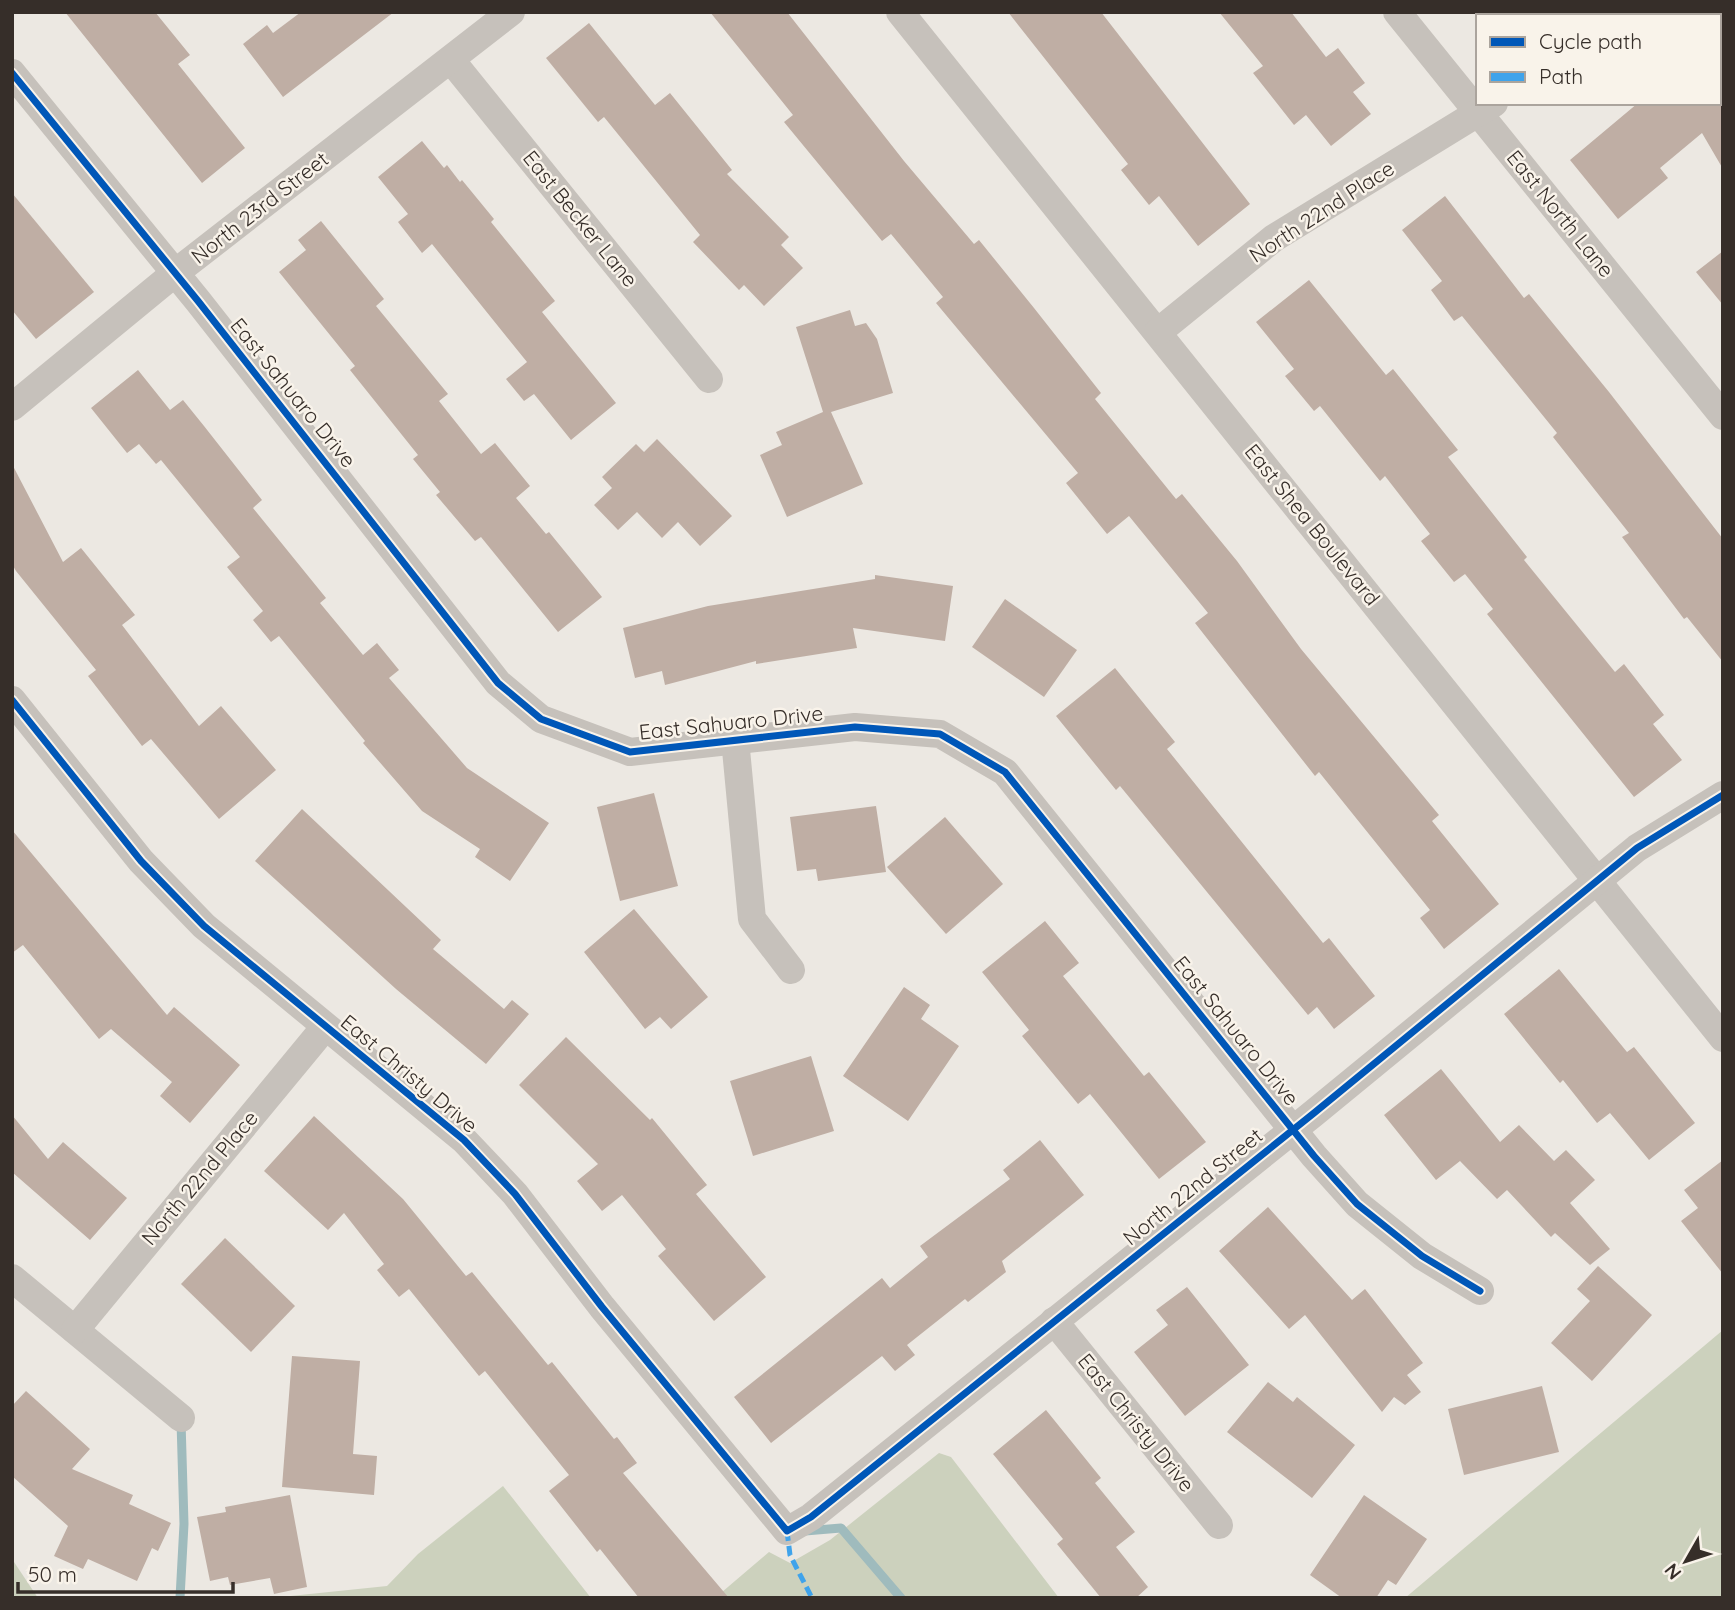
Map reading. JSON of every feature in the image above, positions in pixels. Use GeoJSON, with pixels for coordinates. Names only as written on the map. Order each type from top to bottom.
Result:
{"type":"FeatureCollection","features":[{"type":"Feature","properties":{"kind":"street","name":"North 23rd Street"},"geometry":{"type":"LineString","coordinates":[[12,407],[175,273],[511,12]]}},
{"type":"Feature","properties":{"kind":"street","name":"East Shea Boulevard"},"geometry":{"type":"LineString","coordinates":[[900,12],[1723,1038]]}},
{"type":"Feature","properties":{"kind":"street","name":"East North Lane"},"geometry":{"type":"LineString","coordinates":[[1396,12],[1476,97]]}},
{"type":"Feature","properties":{"kind":"street","name":"East Becker Lane"},"geometry":{"type":"LineString","coordinates":[[452,60],[709,379]]}},
{"type":"Feature","properties":{"kind":"street","name":"East Sahuaro Drive"},"geometry":{"type":"LineString","coordinates":[[12,73],[175,273],[498,683],[541,719],[630,752],[855,727],[940,733],[1004,772],[1293,1130],[1357,1204],[1422,1256],[1480,1291]]}},
{"type":"Feature","properties":{"kind":"street","name":"North 22nd Place"},"geometry":{"type":"LineString","coordinates":[[1158,332],[1274,238],[1486,108]]}},
{"type":"Feature","properties":{"kind":"street","name":"East North Lane"},"geometry":{"type":"LineString","coordinates":[[1486,108],[1723,416]]}},
{"type":"Feature","properties":{"kind":"street","name":"East Christy Drive"},"geometry":{"type":"LineString","coordinates":[[12,699],[141,861],[204,926],[464,1140],[515,1194],[602,1307],[787,1531]]}},
{"type":"Feature","properties":{"kind":"street"},"geometry":{"type":"LineString","coordinates":[[736,739],[752,919],[791,970]]}},
{"type":"Feature","properties":{"kind":"street","name":"North 22nd Street"},"geometry":{"type":"LineString","coordinates":[[787,1531],[811,1517],[1293,1130],[1637,848],[1723,795]]}},
{"type":"Feature","properties":{"kind":"street","name":"North 22nd Place"},"geometry":{"type":"LineString","coordinates":[[75,1330],[325,1027]]}},
{"type":"Feature","properties":{"kind":"street"},"geometry":{"type":"LineString","coordinates":[[12,1278],[181,1418]]}},
{"type":"Feature","properties":{"kind":"street","name":"East Christy Drive"},"geometry":{"type":"LineString","coordinates":[[1054,1321],[1219,1525]]}},
{"type":"Feature","properties":{"kind":"green space"},"geometry":{"type":"Polygon","coordinates":[[[1723,1330],[1723,1598],[1405,1598],[1723,1330]]]}},
{"type":"Feature","properties":{"kind":"green space"},"geometry":{"type":"Polygon","coordinates":[[[939,1453],[951,1457],[1059,1598],[715,1598],[769,1552],[790,1563],[830,1540],[939,1453]]]}},
{"type":"Feature","properties":{"kind":"green space"},"geometry":{"type":"Polygon","coordinates":[[[503,1486],[591,1598],[271,1598],[387,1586],[418,1554],[503,1486]]]}},
{"type":"Feature","properties":{"kind":"green space"},"geometry":{"type":"Polygon","coordinates":[[[12,1559],[38,1598],[12,1598],[12,1559]]]}},
{"type":"Feature","properties":{"kind":"building"},"geometry":{"type":"Polygon","coordinates":[[[65,12],[155,12],[190,55],[178,64],[245,148],[202,183],[65,12]]]}},
{"type":"Feature","properties":{"kind":"building"},"geometry":{"type":"Polygon","coordinates":[[[301,12],[394,12],[283,97],[243,44],[267,25],[273,33],[301,12]]]}},
{"type":"Feature","properties":{"kind":"building"},"geometry":{"type":"Polygon","coordinates":[[[710,12],[787,12],[904,161],[974,244],[979,240],[1034,308],[1101,393],[1095,399],[1176,499],[1182,494],[1237,561],[1301,649],[1439,815],[1432,821],[1499,904],[1444,949],[1420,918],[1430,910],[1319,772],[1315,776],[1195,623],[1208,613],[1129,516],[1107,534],[1066,483],[1078,473],[936,303],[943,297],[891,234],[882,241],[784,122],[793,115],[710,12]]]}},
{"type":"Feature","properties":{"kind":"building"},"geometry":{"type":"Polygon","coordinates":[[[1008,12],[1101,12],[1250,204],[1198,246],[1159,196],[1149,205],[1121,170],[1128,164],[1008,12]]]}},
{"type":"Feature","properties":{"kind":"building"},"geometry":{"type":"Polygon","coordinates":[[[1219,12],[1291,12],[1326,57],[1338,48],[1365,83],[1353,92],[1371,114],[1331,146],[1306,115],[1294,125],[1253,73],[1263,66],[1219,12]]]}},
{"type":"Feature","properties":{"kind":"building"},"geometry":{"type":"Polygon","coordinates":[[[589,23],[655,105],[670,93],[732,170],[727,174],[789,237],[781,245],[803,268],[764,306],[744,285],[739,290],[693,242],[700,235],[604,117],[598,122],[546,58],[589,23]]]}},
{"type":"Feature","properties":{"kind":"building"},"geometry":{"type":"Polygon","coordinates":[[[1723,103],[1723,169],[1702,133],[1660,168],[1668,178],[1618,219],[1570,160],[1636,105],[1723,103]]]}},
{"type":"Feature","properties":{"kind":"building"},"geometry":{"type":"Polygon","coordinates":[[[422,141],[444,168],[447,165],[460,182],[462,180],[494,219],[491,222],[555,301],[542,312],[616,403],[571,440],[534,394],[524,401],[506,379],[527,362],[432,244],[422,253],[398,222],[408,214],[378,177],[422,141]]]}},
{"type":"Feature","properties":{"kind":"building"},"geometry":{"type":"Polygon","coordinates":[[[12,193],[94,292],[36,339],[12,310],[12,193]]]}},
{"type":"Feature","properties":{"kind":"building"},"geometry":{"type":"Polygon","coordinates":[[[1445,196],[1524,298],[1529,294],[1609,392],[1723,539],[1723,662],[1687,617],[1684,619],[1622,537],[1629,533],[1553,437],[1557,433],[1462,316],[1454,321],[1431,290],[1442,281],[1402,230],[1445,196]]]}},
{"type":"Feature","properties":{"kind":"building"},"geometry":{"type":"Polygon","coordinates":[[[321,221],[384,299],[376,306],[448,394],[439,401],[481,454],[495,443],[530,486],[516,498],[546,534],[549,532],[602,597],[558,632],[481,537],[475,541],[436,495],[440,492],[413,459],[418,455],[350,370],[355,366],[279,272],[306,250],[298,240],[321,221]]]}},
{"type":"Feature","properties":{"kind":"building"},"geometry":{"type":"Polygon","coordinates":[[[1723,251],[1723,305],[1696,272],[1723,251]]]}},
{"type":"Feature","properties":{"kind":"building"},"geometry":{"type":"Polygon","coordinates":[[[1309,280],[1386,375],[1393,369],[1458,450],[1448,457],[1527,557],[1524,560],[1615,672],[1624,664],[1664,715],[1653,724],[1682,760],[1634,797],[1487,614],[1493,609],[1465,574],[1454,582],[1421,541],[1430,534],[1385,476],[1380,481],[1320,406],[1314,411],[1285,376],[1294,369],[1256,322],[1309,280]]]}},
{"type":"Feature","properties":{"kind":"building"},"geometry":{"type":"Polygon","coordinates":[[[850,310],[855,326],[866,323],[877,339],[893,393],[831,412],[863,484],[787,517],[760,455],[782,445],[776,432],[823,412],[796,327],[850,310]]]}},
{"type":"Feature","properties":{"kind":"building"},"geometry":{"type":"Polygon","coordinates":[[[138,370],[170,410],[183,400],[204,426],[262,500],[253,508],[326,598],[320,603],[363,655],[377,643],[399,670],[389,678],[467,768],[549,823],[510,881],[475,857],[480,849],[422,811],[363,743],[365,741],[279,636],[271,642],[253,620],[263,611],[227,567],[240,557],[161,460],[156,464],[139,444],[127,453],[91,408],[138,370]]]}},
{"type":"Feature","properties":{"kind":"building"},"geometry":{"type":"Polygon","coordinates":[[[657,439],[732,516],[700,546],[678,522],[662,538],[637,512],[618,530],[594,505],[612,488],[602,477],[636,444],[644,452],[657,439]]]}},
{"type":"Feature","properties":{"kind":"building"},"geometry":{"type":"Polygon","coordinates":[[[12,464],[63,562],[81,548],[135,615],[122,625],[199,726],[221,706],[276,770],[219,819],[151,739],[142,746],[88,676],[96,670],[16,571],[12,564],[12,464]]]}},
{"type":"Feature","properties":{"kind":"building"},"geometry":{"type":"Polygon","coordinates":[[[875,575],[953,586],[945,641],[853,628],[857,648],[756,664],[756,661],[665,685],[662,671],[635,678],[623,628],[708,606],[875,579],[875,575]]]}},
{"type":"Feature","properties":{"kind":"building"},"geometry":{"type":"Polygon","coordinates":[[[1005,599],[1077,650],[1044,697],[972,647],[1005,599]]]}},
{"type":"Feature","properties":{"kind":"building"},"geometry":{"type":"Polygon","coordinates":[[[1115,668],[1175,742],[1167,749],[1323,943],[1329,938],[1375,996],[1334,1029],[1317,1007],[1308,1015],[1120,786],[1116,790],[1056,716],[1115,668]]]}},
{"type":"Feature","properties":{"kind":"building"},"geometry":{"type":"Polygon","coordinates":[[[654,793],[678,886],[620,901],[597,807],[654,793]]]}},
{"type":"Feature","properties":{"kind":"building"},"geometry":{"type":"Polygon","coordinates":[[[876,806],[886,872],[818,881],[816,869],[797,871],[790,817],[876,806]]]}},
{"type":"Feature","properties":{"kind":"building"},"geometry":{"type":"Polygon","coordinates":[[[302,809],[441,940],[433,949],[504,1009],[512,1000],[529,1014],[486,1064],[396,989],[255,861],[302,809]]]}},
{"type":"Feature","properties":{"kind":"building"},"geometry":{"type":"Polygon","coordinates":[[[945,817],[1003,884],[946,934],[887,867],[945,817]]]}},
{"type":"Feature","properties":{"kind":"building"},"geometry":{"type":"Polygon","coordinates":[[[12,830],[167,1015],[174,1007],[240,1065],[190,1123],[160,1096],[172,1082],[111,1029],[99,1039],[23,945],[12,953],[12,830]]]}},
{"type":"Feature","properties":{"kind":"building"},"geometry":{"type":"Polygon","coordinates":[[[634,909],[708,997],[671,1029],[660,1017],[645,1029],[584,952],[634,909]]]}},
{"type":"Feature","properties":{"kind":"building"},"geometry":{"type":"Polygon","coordinates":[[[1045,921],[1079,963],[1063,976],[1144,1076],[1149,1072],[1206,1142],[1159,1179],[1090,1094],[1078,1104],[1022,1036],[1029,1030],[982,972],[1045,921]]]}},
{"type":"Feature","properties":{"kind":"building"},"geometry":{"type":"Polygon","coordinates":[[[1559,969],[1627,1052],[1634,1047],[1695,1123],[1649,1160],[1610,1113],[1597,1123],[1563,1080],[1560,1083],[1504,1014],[1559,969]]]}},
{"type":"Feature","properties":{"kind":"building"},"geometry":{"type":"Polygon","coordinates":[[[904,987],[930,1005],[921,1019],[959,1046],[908,1121],[843,1076],[904,987]]]}},
{"type":"Feature","properties":{"kind":"building"},"geometry":{"type":"Polygon","coordinates":[[[566,1037],[650,1120],[652,1118],[707,1185],[696,1194],[766,1277],[714,1321],[658,1256],[666,1249],[622,1195],[602,1211],[577,1181],[598,1164],[519,1085],[566,1037]]]}},
{"type":"Feature","properties":{"kind":"building"},"geometry":{"type":"Polygon","coordinates":[[[811,1056],[834,1131],[753,1156],[730,1081],[811,1056]]]}},
{"type":"Feature","properties":{"kind":"building"},"geometry":{"type":"Polygon","coordinates":[[[1441,1069],[1500,1142],[1519,1125],[1554,1161],[1566,1150],[1595,1180],[1570,1203],[1610,1249],[1590,1265],[1555,1233],[1551,1237],[1507,1190],[1497,1199],[1460,1161],[1436,1180],[1384,1115],[1441,1069]]]}},
{"type":"Feature","properties":{"kind":"building"},"geometry":{"type":"Polygon","coordinates":[[[12,1115],[48,1159],[63,1142],[127,1198],[90,1240],[12,1172],[12,1115]]]}},
{"type":"Feature","properties":{"kind":"building"},"geometry":{"type":"Polygon","coordinates":[[[314,1116],[403,1199],[466,1276],[472,1272],[548,1365],[552,1362],[614,1439],[617,1437],[637,1463],[623,1473],[729,1598],[639,1598],[600,1549],[597,1552],[549,1491],[569,1475],[485,1371],[479,1376],[409,1289],[399,1297],[377,1270],[384,1264],[344,1213],[328,1230],[264,1171],[314,1116]]]}},
{"type":"Feature","properties":{"kind":"building"},"geometry":{"type":"Polygon","coordinates":[[[1040,1140],[1084,1195],[1002,1261],[1006,1272],[968,1302],[965,1299],[907,1345],[915,1355],[895,1371],[882,1356],[771,1443],[734,1397],[882,1278],[890,1288],[928,1257],[920,1246],[1010,1179],[1003,1170],[1040,1140]]]}},
{"type":"Feature","properties":{"kind":"building"},"geometry":{"type":"Polygon","coordinates":[[[1723,1160],[1723,1274],[1681,1221],[1698,1208],[1684,1190],[1723,1160]]]}},
{"type":"Feature","properties":{"kind":"building"},"geometry":{"type":"Polygon","coordinates":[[[1268,1207],[1352,1300],[1365,1289],[1423,1363],[1407,1375],[1421,1392],[1405,1405],[1394,1397],[1382,1412],[1305,1315],[1289,1329],[1219,1251],[1268,1207]]]}},
{"type":"Feature","properties":{"kind":"building"},"geometry":{"type":"Polygon","coordinates":[[[225,1238],[295,1306],[251,1352],[181,1284],[225,1238]]]}},
{"type":"Feature","properties":{"kind":"building"},"geometry":{"type":"Polygon","coordinates":[[[1598,1266],[1652,1315],[1592,1381],[1551,1343],[1590,1301],[1577,1289],[1598,1266]]]}},
{"type":"Feature","properties":{"kind":"building"},"geometry":{"type":"Polygon","coordinates":[[[1187,1287],[1249,1365],[1185,1416],[1134,1352],[1168,1325],[1156,1310],[1187,1287]]]}},
{"type":"Feature","properties":{"kind":"building"},"geometry":{"type":"Polygon","coordinates":[[[292,1356],[360,1361],[353,1454],[377,1456],[374,1495],[282,1487],[292,1356]]]}},
{"type":"Feature","properties":{"kind":"building"},"geometry":{"type":"Polygon","coordinates":[[[1268,1382],[1293,1402],[1297,1397],[1355,1445],[1312,1498],[1227,1432],[1268,1382]]]}},
{"type":"Feature","properties":{"kind":"building"},"geometry":{"type":"Polygon","coordinates":[[[1542,1386],[1559,1452],[1464,1475],[1448,1409],[1542,1386]]]}},
{"type":"Feature","properties":{"kind":"building"},"geometry":{"type":"Polygon","coordinates":[[[26,1391],[90,1449],[72,1469],[133,1495],[129,1504],[171,1523],[158,1551],[152,1548],[137,1581],[88,1559],[83,1569],[54,1556],[68,1526],[12,1476],[12,1406],[26,1391]]]}},
{"type":"Feature","properties":{"kind":"building"},"geometry":{"type":"Polygon","coordinates":[[[1046,1410],[1101,1478],[1095,1483],[1135,1532],[1116,1547],[1148,1587],[1136,1598],[1101,1598],[1057,1544],[1063,1539],[993,1454],[1046,1410]]]}},
{"type":"Feature","properties":{"kind":"building"},"geometry":{"type":"Polygon","coordinates":[[[290,1495],[307,1587],[274,1594],[270,1578],[230,1585],[228,1577],[210,1581],[197,1517],[226,1512],[225,1507],[290,1495]]]}},
{"type":"Feature","properties":{"kind":"building"},"geometry":{"type":"Polygon","coordinates":[[[1364,1495],[1427,1539],[1396,1585],[1388,1580],[1376,1598],[1342,1598],[1310,1575],[1364,1495]]]}},
{"type":"Feature","properties":{"kind":"waterway"},"geometry":{"type":"LineString","coordinates":[[180,1598],[184,1524],[181,1421]]}},
{"type":"Feature","properties":{"kind":"waterway"},"geometry":{"type":"LineString","coordinates":[[805,1531],[841,1528],[901,1598]]}},
{"type":"Feature","properties":{"kind":"marked path"},"geometry":{"type":"LineString","coordinates":[[787,1531],[790,1555],[812,1598]]}},
{"type":"Feature","properties":{"kind":"cycle path"},"geometry":{"type":"LineString","coordinates":[[12,73],[198,301],[498,683],[541,719],[630,752],[855,727],[940,734],[1005,772],[1314,1156],[1357,1204],[1422,1256],[1480,1291]]}},
{"type":"Feature","properties":{"kind":"cycle path"},"geometry":{"type":"LineString","coordinates":[[12,700],[141,861],[204,926],[464,1140],[515,1194],[602,1307],[787,1531],[811,1517],[1314,1113],[1637,848],[1723,795]]}}]}
